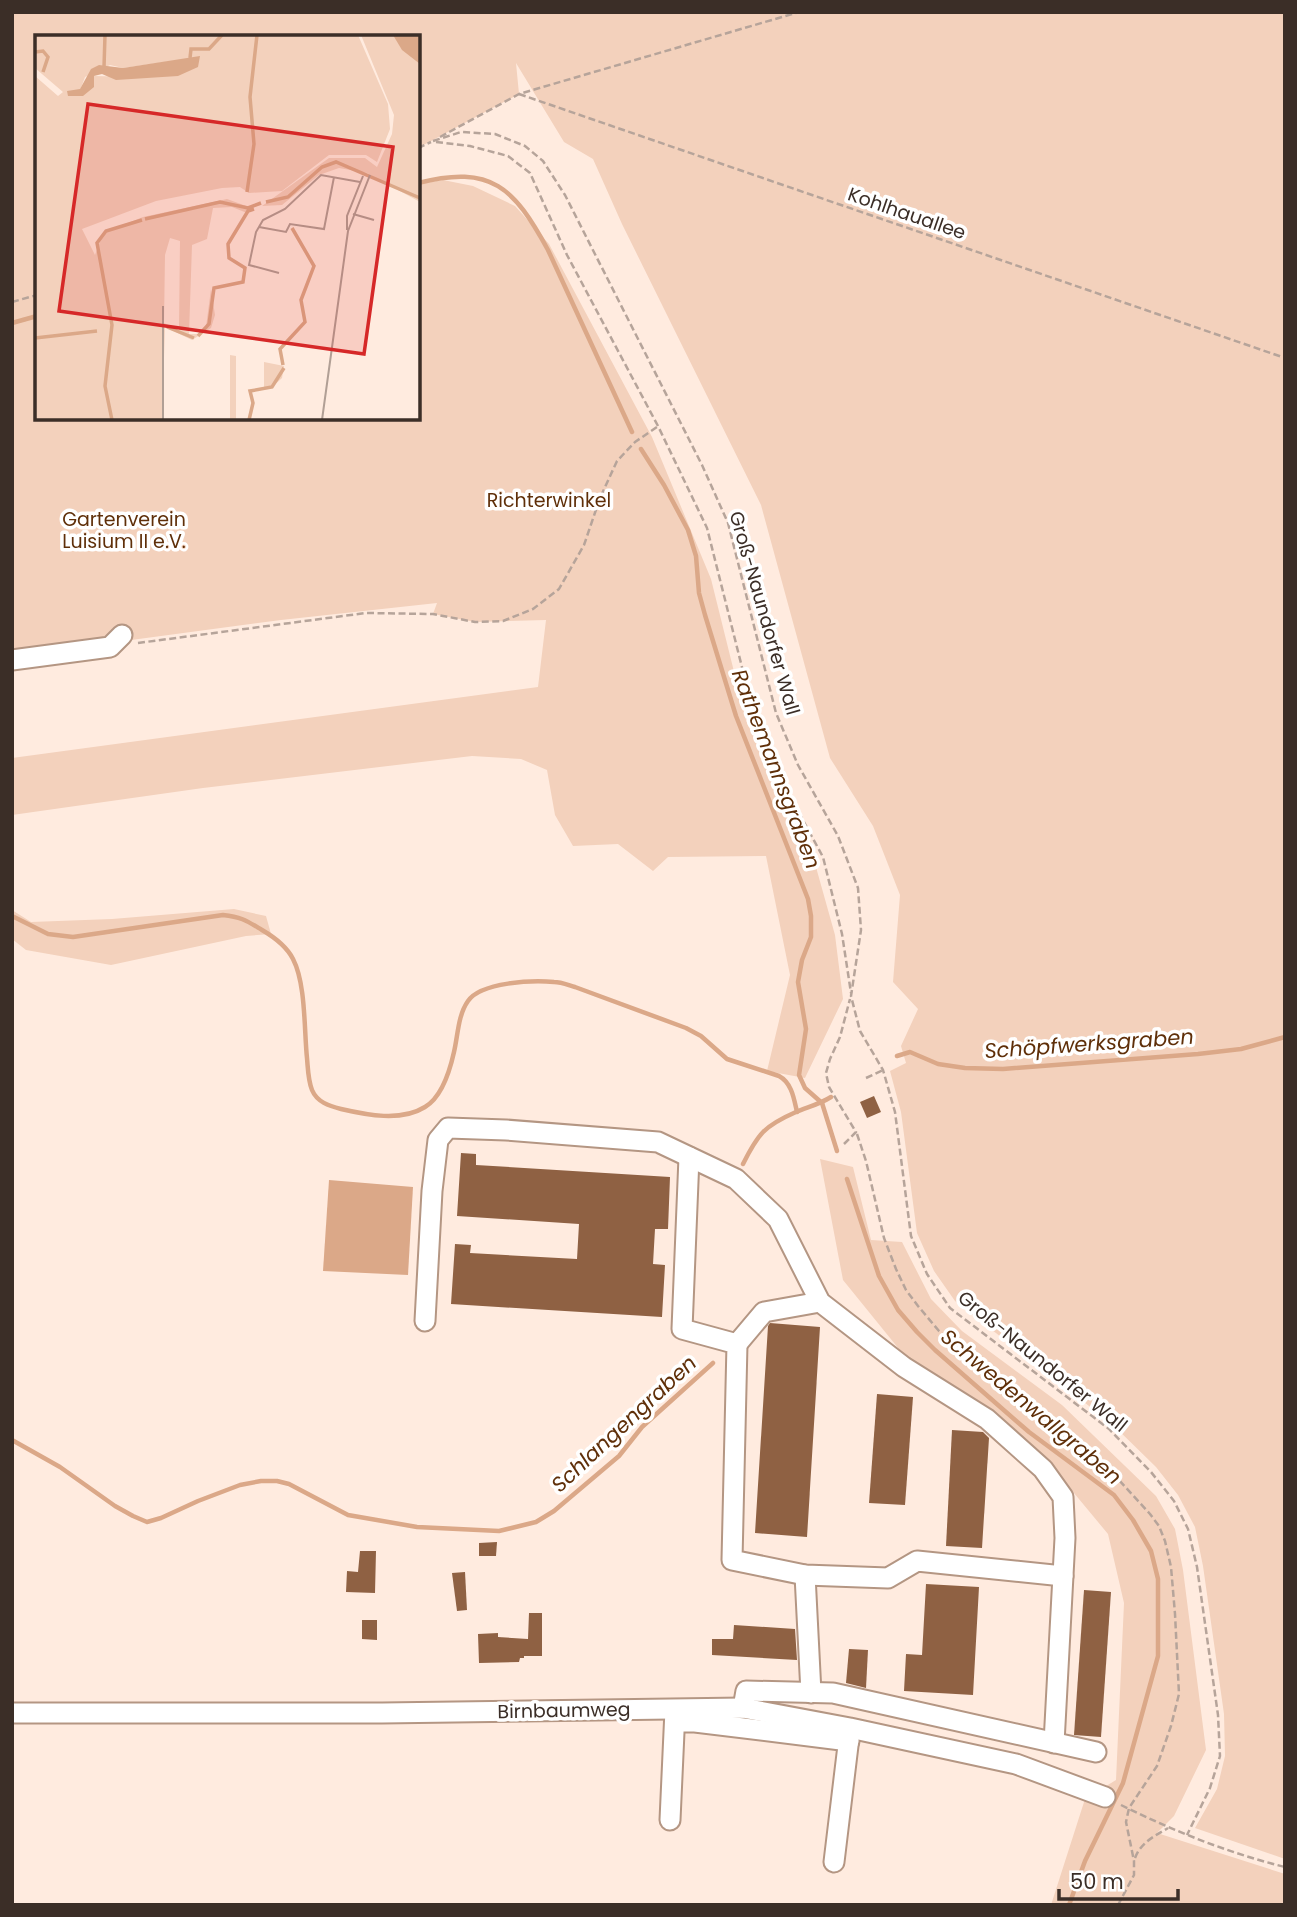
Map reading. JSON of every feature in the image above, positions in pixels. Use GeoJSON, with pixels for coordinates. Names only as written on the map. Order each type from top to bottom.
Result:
{"type":"FeatureCollection","features":[{"type":"Feature","properties":{"kind":"street"},"geometry":{"type":"LineString","coordinates":[[12,660],[110,647],[131,639]]}},
{"type":"Feature","properties":{"kind":"street"},"geometry":{"type":"LineString","coordinates":[[425,1321],[432,1191],[438,1140],[448,1128],[506,1129],[658,1142],[736,1180],[778,1219],[820,1303],[904,1367],[987,1419],[1042,1469],[1063,1497],[1065,1538],[1054,1743]]}},
{"type":"Feature","properties":{"kind":"street"},"geometry":{"type":"LineString","coordinates":[[689,1157],[682,1329],[737,1344]]}},
{"type":"Feature","properties":{"kind":"street"},"geometry":{"type":"LineString","coordinates":[[820,1303],[764,1312],[737,1344],[732,1560],[805,1575],[888,1578],[917,1561],[1063,1576]]}},
{"type":"Feature","properties":{"kind":"street"},"geometry":{"type":"LineString","coordinates":[[805,1575],[811,1693]]}},
{"type":"Feature","properties":{"kind":"street"},"geometry":{"type":"LineString","coordinates":[[744,1708],[746,1691],[833,1693],[1096,1752]]}},
{"type":"Feature","properties":{"kind":"street","name":"Birnbaumweg"},"geometry":{"type":"LineString","coordinates":[[12,1713],[675,1716],[744,1708],[850,1734],[1016,1764],[1113,1801]]}},
{"type":"Feature","properties":{"kind":"street"},"geometry":{"type":"LineString","coordinates":[[670,1819],[675,1716],[695,1722],[850,1734],[834,1861]]}},
{"type":"Feature","properties":{"kind":"path"},"geometry":{"type":"LineString","coordinates":[[420,147],[519,94],[799,12]]}},
{"type":"Feature","properties":{"kind":"path","name":"Kohlhauallee"},"geometry":{"type":"LineString","coordinates":[[519,94],[1285,358]]}},
{"type":"Feature","properties":{"kind":"path","name":"Groß-Naundorfer Wall"},"geometry":{"type":"LineString","coordinates":[[433,141],[461,132],[495,134],[525,146],[543,160],[565,195],[702,465],[728,523],[776,713],[798,765],[838,836],[858,888],[861,930],[851,996],[860,1031],[883,1070],[895,1112],[911,1236],[927,1274],[950,1308],[1109,1429],[1159,1482],[1174,1501],[1188,1529],[1218,1715],[1220,1756],[1210,1788],[1187,1835]]}},
{"type":"Feature","properties":{"kind":"path"},"geometry":{"type":"LineString","coordinates":[[433,141],[470,145],[508,156],[530,173],[567,254],[658,426],[707,528],[754,715],[787,791],[823,857],[842,934],[851,996],[840,1037],[826,1073],[829,1087],[856,1132],[866,1161]]}},
{"type":"Feature","properties":{"kind":"path"},"geometry":{"type":"LineString","coordinates":[[12,302],[35,296]]}},
{"type":"Feature","properties":{"kind":"path"},"geometry":{"type":"LineString","coordinates":[[131,639],[366,613],[433,614],[475,622],[503,621],[533,609],[559,589],[584,545],[600,498],[617,461],[635,442],[658,426]]}},
{"type":"Feature","properties":{"kind":"path"},"geometry":{"type":"LineString","coordinates":[[866,1078],[883,1070]]}},
{"type":"Feature","properties":{"kind":"path"},"geometry":{"type":"LineString","coordinates":[[844,1144],[856,1132]]}},
{"type":"Feature","properties":{"kind":"path"},"geometry":{"type":"LineString","coordinates":[[1113,1801],[1187,1835],[1285,1867]]}},
{"type":"Feature","properties":{"kind":"path"},"geometry":{"type":"LineString","coordinates":[[1118,1905],[1133,1875],[1134,1861],[1126,1822],[1129,1808]]}},
{"type":"Feature","properties":{"kind":"path"},"geometry":{"type":"LineString","coordinates":[[1134,1861],[1146,1841],[1170,1827]]}},
{"type":"Feature","properties":{"kind":"green space"},"geometry":{"type":"Polygon","coordinates":[[[12,12],[1285,12],[1285,1859],[1195,1828],[1217,1789],[1225,1756],[1224,1714],[1195,1527],[1178,1495],[1156,1467],[1112,1424],[955,1301],[934,1271],[917,1233],[901,1112],[890,1071],[906,1063],[901,1046],[918,1009],[893,982],[900,895],[873,826],[830,758],[761,505],[622,224],[593,159],[564,142],[516,63],[519,94],[420,147],[420,35],[35,35],[35,420],[420,420],[420,184],[443,180],[473,186],[515,206],[549,244],[652,437],[711,579],[746,720],[777,791],[814,860],[835,935],[843,999],[805,1078],[767,1071],[790,975],[766,856],[668,857],[653,871],[618,844],[573,846],[555,815],[547,770],[521,759],[472,756],[203,788],[12,815],[12,758],[538,687],[546,620],[475,622],[433,614],[437,603],[281,620],[12,656],[12,12]]]}},
{"type":"Feature","properties":{"kind":"green space"},"geometry":{"type":"Polygon","coordinates":[[[234,909],[266,916],[271,934],[246,936],[111,965],[26,950],[12,939],[12,910],[31,922],[112,919],[234,909]]]}},
{"type":"Feature","properties":{"kind":"green space"},"geometry":{"type":"Polygon","coordinates":[[[820,1159],[853,1167],[871,1240],[902,1242],[931,1299],[962,1331],[1062,1405],[1156,1496],[1175,1529],[1183,1570],[1206,1750],[1174,1816],[1157,1833],[1285,1874],[1285,1905],[1051,1905],[1085,1799],[1116,1780],[1124,1603],[1108,1534],[1064,1481],[920,1375],[843,1280],[820,1159]]]}},
{"type":"Feature","properties":{"kind":"shaded area"},"geometry":{"type":"Polygon","coordinates":[[[329,1180],[413,1187],[408,1275],[323,1271],[329,1180]]]}},
{"type":"Feature","properties":{"kind":"building"},"geometry":{"type":"Polygon","coordinates":[[[874,1096],[881,1112],[867,1118],[860,1102],[874,1096]]]}},
{"type":"Feature","properties":{"kind":"building"},"geometry":{"type":"Polygon","coordinates":[[[461,1153],[476,1154],[476,1165],[670,1177],[668,1229],[655,1229],[653,1264],[665,1265],[662,1317],[451,1304],[455,1244],[471,1245],[470,1253],[577,1259],[579,1224],[457,1216],[461,1153]]]}},
{"type":"Feature","properties":{"kind":"building"},"geometry":{"type":"Polygon","coordinates":[[[770,1323],[820,1327],[807,1537],[755,1533],[770,1323]]]}},
{"type":"Feature","properties":{"kind":"building"},"geometry":{"type":"Polygon","coordinates":[[[877,1394],[913,1397],[905,1505],[869,1503],[877,1394]]]}},
{"type":"Feature","properties":{"kind":"building"},"geometry":{"type":"Polygon","coordinates":[[[952,1430],[983,1432],[989,1438],[982,1548],[946,1546],[952,1430]]]}},
{"type":"Feature","properties":{"kind":"building"},"geometry":{"type":"Polygon","coordinates":[[[497,1542],[496,1556],[479,1556],[479,1543],[497,1542]]]}},
{"type":"Feature","properties":{"kind":"building"},"geometry":{"type":"Polygon","coordinates":[[[360,1551],[376,1551],[375,1593],[346,1592],[347,1571],[358,1572],[360,1551]]]}},
{"type":"Feature","properties":{"kind":"building"},"geometry":{"type":"Polygon","coordinates":[[[465,1572],[467,1610],[457,1611],[452,1573],[465,1572]]]}},
{"type":"Feature","properties":{"kind":"building"},"geometry":{"type":"Polygon","coordinates":[[[926,1584],[979,1587],[973,1695],[904,1691],[906,1654],[922,1655],[926,1584]]]}},
{"type":"Feature","properties":{"kind":"building"},"geometry":{"type":"Polygon","coordinates":[[[1084,1590],[1111,1592],[1101,1737],[1074,1735],[1084,1590]]]}},
{"type":"Feature","properties":{"kind":"building"},"geometry":{"type":"Polygon","coordinates":[[[529,1613],[542,1613],[542,1656],[524,1656],[519,1662],[479,1663],[478,1634],[498,1633],[498,1637],[528,1639],[529,1613]]]}},
{"type":"Feature","properties":{"kind":"building"},"geometry":{"type":"Polygon","coordinates":[[[362,1620],[377,1620],[377,1640],[362,1639],[362,1620]]]}},
{"type":"Feature","properties":{"kind":"building"},"geometry":{"type":"Polygon","coordinates":[[[734,1625],[795,1629],[797,1660],[712,1655],[712,1639],[733,1639],[734,1625]]]}},
{"type":"Feature","properties":{"kind":"building"},"geometry":{"type":"Polygon","coordinates":[[[849,1649],[868,1650],[866,1688],[846,1683],[849,1649]]]}},
{"type":"Feature","properties":{"kind":"waterway","name":"Rathemannsgraben"},"geometry":{"type":"LineString","coordinates":[[420,183],[465,177],[483,180],[498,186],[524,211],[548,250],[632,432]]}},
{"type":"Feature","properties":{"kind":"waterway"},"geometry":{"type":"LineString","coordinates":[[12,323],[35,317]]}},
{"type":"Feature","properties":{"kind":"waterway","name":"Rathemannsgraben"},"geometry":{"type":"LineString","coordinates":[[641,449],[688,530],[696,556],[699,593],[736,716],[808,899],[811,937],[802,960],[798,982],[806,1029],[799,1075],[805,1088],[822,1103]]}},
{"type":"Feature","properties":{"kind":"waterway"},"geometry":{"type":"LineString","coordinates":[[12,916],[48,934],[73,937],[223,915],[240,918],[252,924],[280,943],[293,959],[302,994],[311,1086],[320,1100],[341,1109],[395,1116],[416,1112],[425,1107],[436,1097],[444,1082],[460,1019],[468,1001],[495,986],[545,981],[575,987],[686,1028],[701,1036],[727,1059],[779,1076],[790,1087],[797,1112]]}},
{"type":"Feature","properties":{"kind":"waterway","name":"Schöpfwerksgraben"},"geometry":{"type":"LineString","coordinates":[[897,1056],[910,1052],[938,1064],[1003,1069],[1198,1054],[1241,1049],[1285,1037]]}},
{"type":"Feature","properties":{"kind":"waterway","name":"Schlangengraben"},"geometry":{"type":"LineString","coordinates":[[743,1164],[753,1145],[769,1127],[831,1097]]}},
{"type":"Feature","properties":{"kind":"waterway","name":"Schwedenwallgraben"},"geometry":{"type":"LineString","coordinates":[[822,1103],[837,1151]]}},
{"type":"Feature","properties":{"kind":"waterway","name":"Schwedenwallgraben"},"geometry":{"type":"LineString","coordinates":[[847,1179],[879,1276],[898,1310],[935,1350],[1029,1432],[1114,1495],[1151,1551],[1158,1579],[1158,1656],[1123,1783],[1085,1861],[1069,1905]]}},
{"type":"Feature","properties":{"kind":"waterway","name":"Schlangengraben"},"geometry":{"type":"LineString","coordinates":[[12,1440],[60,1467],[115,1506],[147,1522],[240,1485],[277,1481],[289,1484],[348,1515],[417,1527],[499,1531],[536,1522],[554,1511],[619,1456],[642,1427],[713,1363]]}},
{"type":"Feature","properties":{"kind":"park label","name":"Richterwinkel"},"geometry":{"type":"Point","coordinates":[549,500]}},
{"type":"Feature","properties":{"kind":"park label","name":"Gartenverein Luisium II e.V."},"geometry":{"type":"Point","coordinates":[124,530]}}]}
